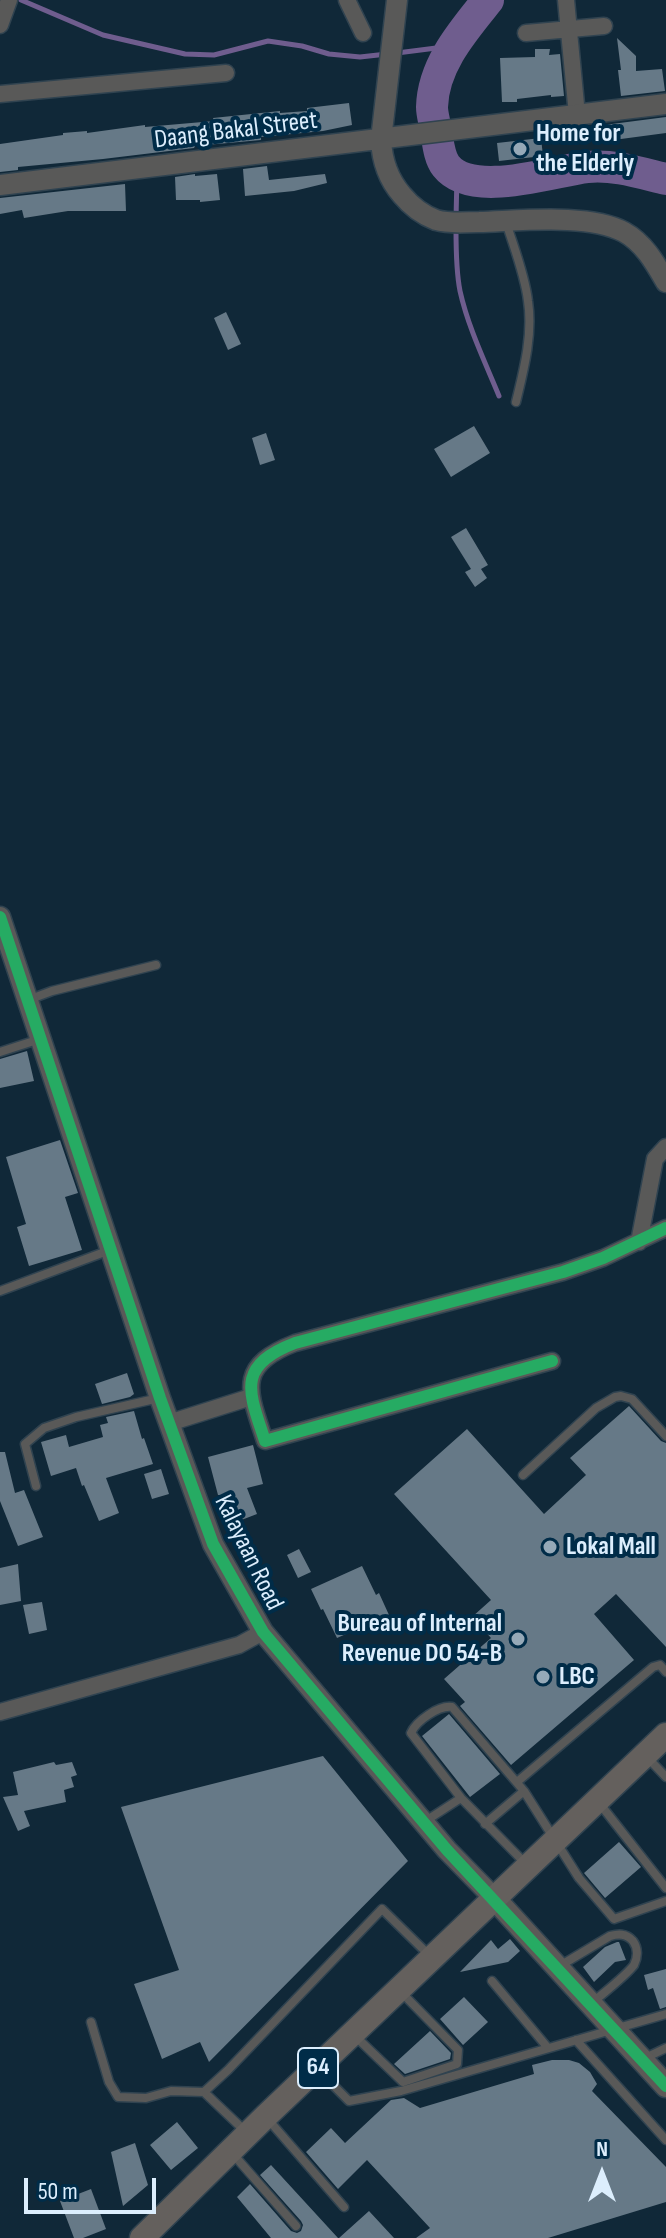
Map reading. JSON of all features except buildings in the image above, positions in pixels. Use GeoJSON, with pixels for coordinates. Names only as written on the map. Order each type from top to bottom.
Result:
{"type":"FeatureCollection","features":[{"type":"Feature","properties":{"kind":"main road","name":"64"},"geometry":{"type":"LineString","coordinates":[[142,2238],[666,1735]]}},
{"type":"Feature","properties":{"kind":"main road","name":"Kalayaan Road"},"geometry":{"type":"LineString","coordinates":[[494,1898],[666,2086]]}},
{"type":"Feature","properties":{"kind":"street"},"geometry":{"type":"LineString","coordinates":[[0,25],[9,0]]}},
{"type":"Feature","properties":{"kind":"street"},"geometry":{"type":"LineString","coordinates":[[347,0],[363,33]]}},
{"type":"Feature","properties":{"kind":"street"},"geometry":{"type":"LineString","coordinates":[[397,0],[381,140],[385,165],[396,189],[415,208],[436,219],[456,222],[578,221],[622,231],[640,243],[666,282]]}},
{"type":"Feature","properties":{"kind":"street"},"geometry":{"type":"LineString","coordinates":[[566,0],[577,115]]}},
{"type":"Feature","properties":{"kind":"street"},"geometry":{"type":"LineString","coordinates":[[526,33],[604,26]]}},
{"type":"Feature","properties":{"kind":"street"},"geometry":{"type":"LineString","coordinates":[[0,94],[226,73]]}},
{"type":"Feature","properties":{"kind":"street","name":"Daang Bakal Street"},"geometry":{"type":"LineString","coordinates":[[0,185],[666,104]]}},
{"type":"Feature","properties":{"kind":"street","name":"Kalayaan Road"},"geometry":{"type":"LineString","coordinates":[[0,917],[160,1398],[213,1544],[263,1632],[423,1822],[494,1898]]}},
{"type":"Feature","properties":{"kind":"street"},"geometry":{"type":"LineString","coordinates":[[639,1242],[655,1159],[666,1147]]}},
{"type":"Feature","properties":{"kind":"street"},"geometry":{"type":"LineString","coordinates":[[552,1361],[265,1441],[251,1397],[253,1376],[259,1365],[268,1355],[280,1349],[563,1272],[603,1258],[666,1228]]}},
{"type":"Feature","properties":{"kind":"street"},"geometry":{"type":"LineString","coordinates":[[169,1423],[251,1397]]}},
{"type":"Feature","properties":{"kind":"street"},"geometry":{"type":"LineString","coordinates":[[0,1712],[239,1645],[263,1632]]}},
{"type":"Feature","properties":{"kind":"lane"},"geometry":{"type":"LineString","coordinates":[[505,221],[529,302],[529,334],[516,402]]}},
{"type":"Feature","properties":{"kind":"lane"},"geometry":{"type":"LineString","coordinates":[[27,1000],[156,965]]}},
{"type":"Feature","properties":{"kind":"lane"},"geometry":{"type":"LineString","coordinates":[[0,1052],[40,1039]]}},
{"type":"Feature","properties":{"kind":"lane"},"geometry":{"type":"LineString","coordinates":[[0,1291],[110,1250]]}},
{"type":"Feature","properties":{"kind":"lane"},"geometry":{"type":"LineString","coordinates":[[523,1475],[596,1408],[615,1397],[632,1399],[666,1436]]}},
{"type":"Feature","properties":{"kind":"lane"},"geometry":{"type":"LineString","coordinates":[[36,1486],[25,1444],[44,1428],[76,1417],[160,1398]]}},
{"type":"Feature","properties":{"kind":"lane"},"geometry":{"type":"LineString","coordinates":[[517,1782],[626,1688],[653,1667],[664,1665]]}},
{"type":"Feature","properties":{"kind":"lane"},"geometry":{"type":"LineString","coordinates":[[529,1866],[461,1798],[411,1733],[414,1727],[442,1706],[452,1707],[517,1782],[579,1878],[614,1919],[666,1901]]}},
{"type":"Feature","properties":{"kind":"lane"},"geometry":{"type":"LineString","coordinates":[[646,1756],[666,1777]]}},
{"type":"Feature","properties":{"kind":"lane"},"geometry":{"type":"LineString","coordinates":[[485,1824],[524,1791]]}},
{"type":"Feature","properties":{"kind":"lane"},"geometry":{"type":"LineString","coordinates":[[423,1822],[461,1798]]}},
{"type":"Feature","properties":{"kind":"lane"},"geometry":{"type":"LineString","coordinates":[[598,1801],[666,1888]]}},
{"type":"Feature","properties":{"kind":"lane"},"geometry":{"type":"LineString","coordinates":[[91,2022],[109,2082],[118,2097],[146,2098],[171,2091],[204,2092],[382,1909],[433,1958]]}},
{"type":"Feature","properties":{"kind":"lane"},"geometry":{"type":"LineString","coordinates":[[557,1968],[610,1936],[619,1933],[628,1936],[635,1944],[637,1953],[634,1964],[590,2005]]}},
{"type":"Feature","properties":{"kind":"lane"},"geometry":{"type":"LineString","coordinates":[[492,1981],[548,2048]]}},
{"type":"Feature","properties":{"kind":"lane"},"geometry":{"type":"LineString","coordinates":[[353,2035],[403,2082],[457,2064],[458,2050],[399,1990]]}},
{"type":"Feature","properties":{"kind":"lane"},"geometry":{"type":"LineString","coordinates":[[318,2069],[349,2101],[401,2091],[666,2014]]}},
{"type":"Feature","properties":{"kind":"lane"},"geometry":{"type":"LineString","coordinates":[[576,2040],[666,2140]]}},
{"type":"Feature","properties":{"kind":"lane"},"geometry":{"type":"LineString","coordinates":[[642,2059],[666,2048]]}},
{"type":"Feature","properties":{"kind":"lane"},"geometry":{"type":"LineString","coordinates":[[204,2092],[296,2226]]}},
{"type":"Feature","properties":{"kind":"lane"},"geometry":{"type":"LineString","coordinates":[[266,2116],[344,2207]]}},
{"type":"Feature","properties":{"kind":"waterway"},"geometry":{"type":"LineString","coordinates":[[21,0],[103,35],[185,54],[214,55],[268,41],[329,54],[360,57],[387,54]]}},
{"type":"Feature","properties":{"kind":"waterway"},"geometry":{"type":"LineString","coordinates":[[488,0],[451,49],[434,92],[432,113],[440,154],[446,166],[458,176],[474,181],[514,180],[597,166],[666,179]]}},
{"type":"Feature","properties":{"kind":"waterway"},"geometry":{"type":"LineString","coordinates":[[397,53],[452,46]]}},
{"type":"Feature","properties":{"kind":"waterway"},"geometry":{"type":"LineString","coordinates":[[456,219],[457,175]]}},
{"type":"Feature","properties":{"kind":"waterway"},"geometry":{"type":"LineString","coordinates":[[456,229],[463,304],[499,396]]}},
{"type":"Feature","properties":{"kind":"cycle path"},"geometry":{"type":"LineString","coordinates":[[0,917],[160,1398],[213,1544],[263,1632],[447,1850],[666,2086]]}},
{"type":"Feature","properties":{"kind":"cycle path"},"geometry":{"type":"LineString","coordinates":[[552,1361],[265,1441],[252,1395],[255,1371],[263,1361],[295,1343],[563,1272],[603,1258],[666,1228]]}},
{"type":"Feature","properties":{"kind":"place","name":"Home for the Elderly"},"geometry":{"type":"Point","coordinates":[520,149]}},
{"type":"Feature","properties":{"kind":"place","name":"Lokal Mall"},"geometry":{"type":"Point","coordinates":[550,1547]}},
{"type":"Feature","properties":{"kind":"place","name":"Bureau of Internal Revenue DO 54-B"},"geometry":{"type":"Point","coordinates":[518,1639]}},
{"type":"Feature","properties":{"kind":"place","name":"LBC"},"geometry":{"type":"Point","coordinates":[543,1677]}}]}
